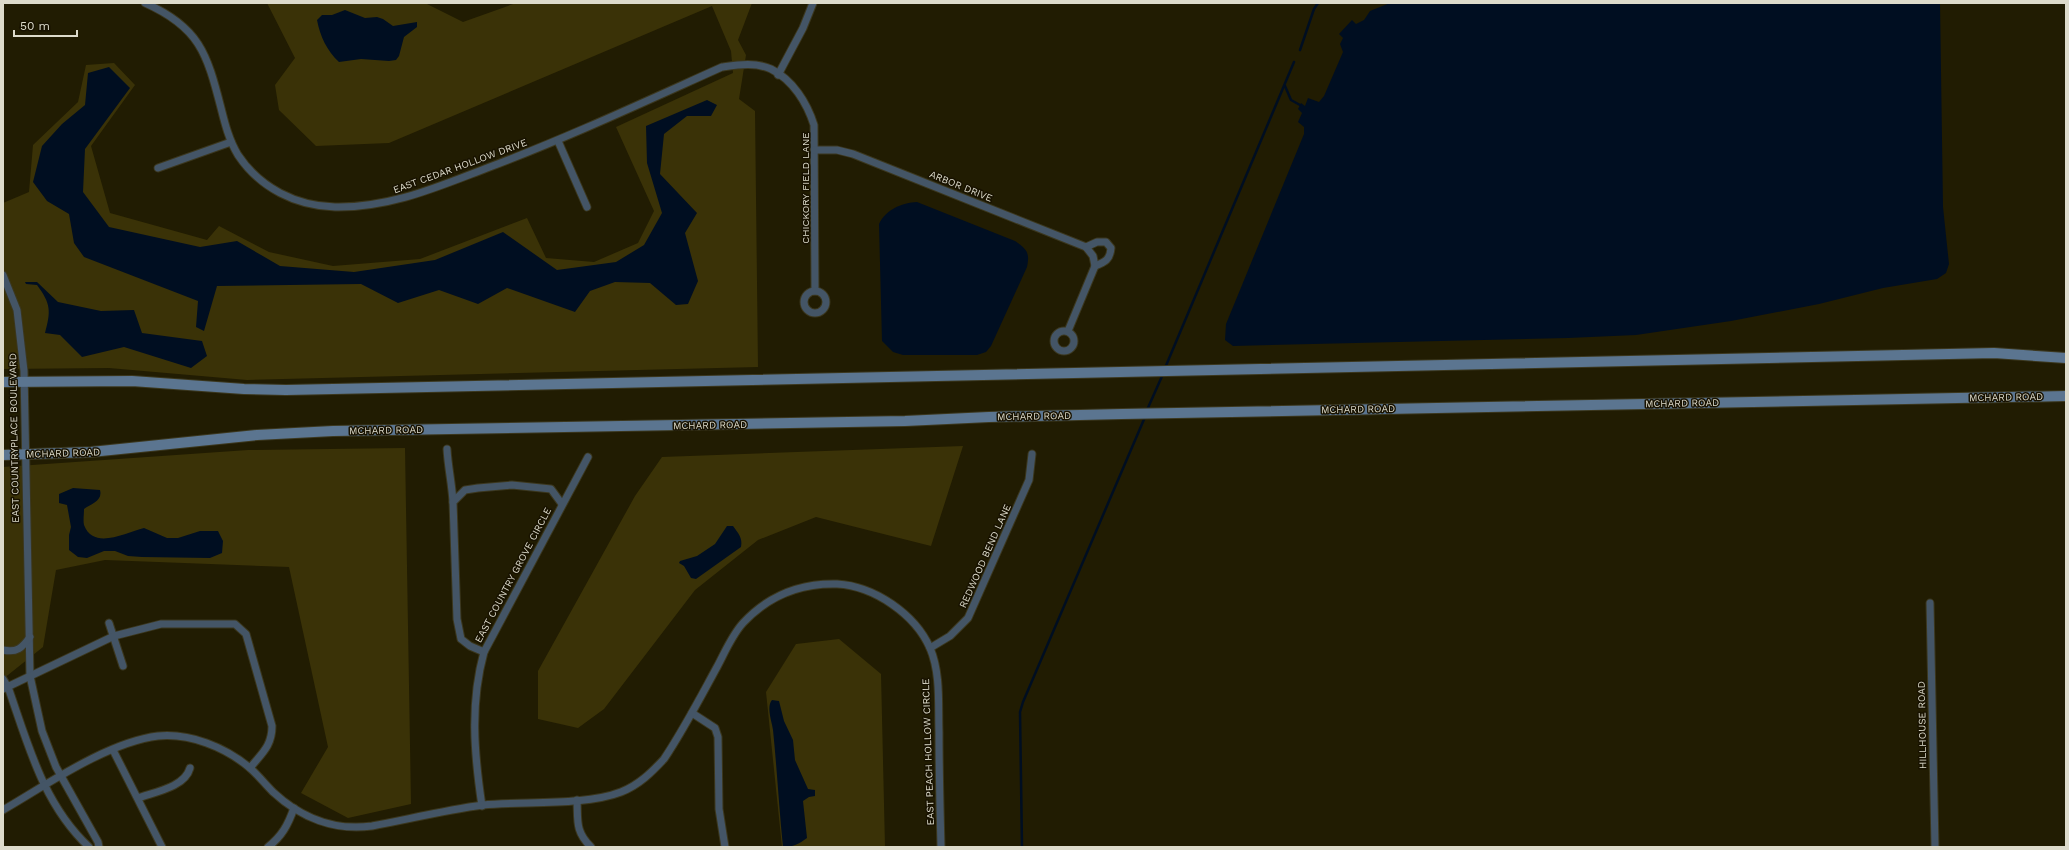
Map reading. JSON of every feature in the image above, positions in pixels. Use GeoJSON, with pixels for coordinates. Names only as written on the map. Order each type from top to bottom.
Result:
{"type":"FeatureCollection","features":[{"type":"Feature","properties":{"kind":"main road"},"geometry":{"type":"LineString","coordinates":[[3,382],[132,381],[244,389],[286,390],[1994,353],[2066,358]]}},
{"type":"Feature","properties":{"kind":"main road","name":"MCHARD ROAD"},"geometry":{"type":"LineString","coordinates":[[3,455],[91,452],[258,435],[333,431],[905,421],[989,417],[1182,412],[2066,396]]}},
{"type":"Feature","properties":{"kind":"street","name":"EAST CEDAR HOLLOW DRIVE"},"geometry":{"type":"LineString","coordinates":[[145,3],[176,19],[200,46],[210,66],[231,142],[239,156],[264,183],[278,193],[313,205],[334,207],[372,205],[405,199],[558,141],[722,67],[741,64],[771,69],[778,75]]}},
{"type":"Feature","properties":{"kind":"street"},"geometry":{"type":"LineString","coordinates":[[778,75],[803,28],[812,3]]}},
{"type":"Feature","properties":{"kind":"street","name":"CHICKORY FIELD LANE"},"geometry":{"type":"LineString","coordinates":[[778,75],[798,92],[810,112],[814,125],[815,291]]}},
{"type":"Feature","properties":{"kind":"street"},"geometry":{"type":"LineString","coordinates":[[558,141],[587,207]]}},
{"type":"Feature","properties":{"kind":"street"},"geometry":{"type":"LineString","coordinates":[[158,168],[231,142]]}},
{"type":"Feature","properties":{"kind":"street","name":"ARBOR DRIVE"},"geometry":{"type":"LineString","coordinates":[[815,150],[837,150],[853,154],[1086,247]]}},
{"type":"Feature","properties":{"kind":"street"},"geometry":{"type":"LineString","coordinates":[[1068,331],[1095,266],[1093,256],[1086,247],[1097,242],[1106,242],[1111,248],[1110,255],[1107,261],[1095,266]]}},
{"type":"Feature","properties":{"kind":"street","name":"EAST COUNTRYPLACE BOULEVARD"},"geometry":{"type":"LineString","coordinates":[[3,275],[17,310],[25,382],[25,455],[30,676],[42,731],[60,776],[98,842],[99,847]]}},
{"type":"Feature","properties":{"kind":"street"},"geometry":{"type":"LineString","coordinates":[[447,449],[448,467],[452,482],[457,619],[461,639],[470,646],[484,652]]}},
{"type":"Feature","properties":{"kind":"street","name":"REDWOOD BEND LANE"},"geometry":{"type":"LineString","coordinates":[[930,648],[950,636],[961,627],[973,609],[1029,480],[1032,454]]}},
{"type":"Feature","properties":{"kind":"street","name":"EAST COUNTRY GROVE CIRCLE"},"geometry":{"type":"LineString","coordinates":[[482,806],[478,777],[474,721],[476,684],[484,652],[588,457]]}},
{"type":"Feature","properties":{"kind":"street"},"geometry":{"type":"LineString","coordinates":[[453,502],[465,490],[512,485],[551,488],[562,504]]}},
{"type":"Feature","properties":{"kind":"street","name":"EAST PEACH HOLLOW CIRCLE"},"geometry":{"type":"LineString","coordinates":[[3,810],[60,776],[113,750],[140,740],[159,736],[179,737],[215,745],[250,768],[273,792],[294,808],[316,820],[341,827],[355,828],[482,806],[577,800],[622,792],[650,774],[664,758],[692,713],[742,624],[774,597],[799,587],[815,584],[844,585],[876,595],[889,602],[906,617],[930,648],[937,680],[940,847]]}},
{"type":"Feature","properties":{"kind":"street","name":"HILLHOUSE ROAD"},"geometry":{"type":"LineString","coordinates":[[1930,603],[1935,847]]}},
{"type":"Feature","properties":{"kind":"street"},"geometry":{"type":"LineString","coordinates":[[109,623],[123,666]]}},
{"type":"Feature","properties":{"kind":"street"},"geometry":{"type":"LineString","coordinates":[[5,688],[114,636],[161,624],[235,624],[246,634],[272,726],[272,738],[266,750],[250,768]]}},
{"type":"Feature","properties":{"kind":"street"},"geometry":{"type":"LineString","coordinates":[[3,650],[12,652],[22,648],[30,637]]}},
{"type":"Feature","properties":{"kind":"street"},"geometry":{"type":"LineString","coordinates":[[3,679],[5,688],[44,786],[79,838],[89,847]]}},
{"type":"Feature","properties":{"kind":"street"},"geometry":{"type":"LineString","coordinates":[[692,713],[715,728],[718,737],[720,810],[724,847]]}},
{"type":"Feature","properties":{"kind":"street"},"geometry":{"type":"LineString","coordinates":[[113,750],[162,847]]}},
{"type":"Feature","properties":{"kind":"street"},"geometry":{"type":"LineString","coordinates":[[138,798],[179,782],[188,775],[190,768]]}},
{"type":"Feature","properties":{"kind":"street"},"geometry":{"type":"LineString","coordinates":[[577,800],[578,827],[582,838],[591,847]]}},
{"type":"Feature","properties":{"kind":"street"},"geometry":{"type":"LineString","coordinates":[[268,847],[277,840],[284,831],[294,808]]}},
{"type":"Feature","properties":{"kind":"shaded area"},"geometry":{"type":"Polygon","coordinates":[[[267,3],[425,3],[463,22],[516,3],[752,3],[738,40],[746,55],[739,99],[755,111],[758,367],[247,380],[109,368],[3,369],[3,203],[29,192],[33,145],[78,102],[86,65],[114,63],[135,85],[91,146],[110,213],[207,240],[219,226],[269,252],[333,266],[420,259],[527,218],[546,258],[594,262],[638,243],[654,211],[616,127],[733,73],[731,51],[712,6],[389,143],[316,146],[279,110],[275,85],[295,58],[267,3]]]}},
{"type":"Feature","properties":{"kind":"shaded area"},"geometry":{"type":"Polygon","coordinates":[[[963,446],[931,546],[816,517],[758,540],[695,590],[604,709],[578,728],[538,719],[538,671],[635,496],[662,457],[963,446]]]}},
{"type":"Feature","properties":{"kind":"shaded area"},"geometry":{"type":"Polygon","coordinates":[[[405,448],[411,804],[348,818],[301,793],[328,747],[289,567],[105,560],[56,570],[43,647],[3,679],[3,467],[248,450],[405,448]]]}},
{"type":"Feature","properties":{"kind":"shaded area"},"geometry":{"type":"Polygon","coordinates":[[[839,639],[881,674],[885,847],[782,847],[766,692],[796,644],[839,639]]]}},
{"type":"Feature","properties":{"kind":"water"},"geometry":{"type":"Polygon","coordinates":[[[1390,3],[1940,3],[1943,207],[1949,264],[1946,273],[1937,279],[1883,288],[1819,304],[1731,321],[1636,335],[1233,346],[1225,340],[1226,324],[1304,134],[1304,127],[1298,122],[1302,113],[1298,109],[1301,103],[1305,106],[1308,98],[1319,102],[1324,96],[1343,52],[1340,44],[1343,38],[1339,34],[1352,20],[1356,24],[1364,20],[1370,11],[1390,3]]]}},
{"type":"Feature","properties":{"kind":"water"},"geometry":{"type":"Polygon","coordinates":[[[345,10],[365,18],[377,17],[383,19],[393,26],[417,22],[417,27],[404,37],[399,56],[396,60],[361,59],[339,62],[325,43],[317,20],[322,15],[332,15],[345,10]]]}},
{"type":"Feature","properties":{"kind":"water"},"geometry":{"type":"Polygon","coordinates":[[[109,67],[130,88],[85,149],[83,192],[109,227],[200,247],[237,241],[280,266],[354,272],[435,260],[503,232],[557,270],[616,262],[644,245],[662,213],[647,163],[646,126],[707,100],[717,105],[711,116],[687,116],[664,134],[660,174],[697,213],[685,233],[698,281],[688,304],[676,305],[650,283],[615,282],[590,291],[575,312],[507,288],[478,304],[439,290],[398,303],[361,284],[217,286],[204,331],[196,327],[198,301],[84,257],[74,243],[69,214],[47,201],[33,182],[42,146],[62,124],[85,105],[88,73],[109,67]]]}},
{"type":"Feature","properties":{"kind":"water"},"geometry":{"type":"Polygon","coordinates":[[[917,202],[1015,241],[1027,252],[1027,267],[991,346],[986,352],[977,355],[903,355],[893,352],[882,341],[879,224],[886,214],[900,205],[917,202]]]}},
{"type":"Feature","properties":{"kind":"water"},"geometry":{"type":"Polygon","coordinates":[[[25,282],[37,282],[58,302],[101,311],[134,310],[142,333],[202,341],[207,356],[191,368],[124,347],[82,357],[60,335],[45,333],[49,313],[45,297],[37,285],[26,284],[25,282]]]}},
{"type":"Feature","properties":{"kind":"water"},"geometry":{"type":"Polygon","coordinates":[[[73,488],[100,490],[100,497],[98,500],[84,509],[84,525],[89,533],[95,537],[111,538],[144,528],[167,538],[178,538],[200,531],[218,531],[223,541],[222,553],[210,558],[142,557],[128,556],[115,551],[104,551],[87,558],[78,557],[69,550],[69,535],[71,527],[67,505],[59,503],[59,494],[73,488]]]}},
{"type":"Feature","properties":{"kind":"water"},"geometry":{"type":"Polygon","coordinates":[[[727,526],[733,526],[738,533],[741,538],[741,547],[696,579],[691,578],[684,566],[679,563],[680,561],[697,556],[715,544],[727,526]]]}},
{"type":"Feature","properties":{"kind":"water"},"geometry":{"type":"Polygon","coordinates":[[[772,700],[779,701],[784,721],[793,740],[795,760],[808,789],[815,790],[815,796],[809,797],[803,801],[807,838],[796,845],[787,847],[783,847],[773,730],[769,710],[772,700]]]}},
{"type":"Feature","properties":{"kind":"waterway"},"geometry":{"type":"LineString","coordinates":[[1300,50],[1314,9],[1318,3]]}},
{"type":"Feature","properties":{"kind":"waterway"},"geometry":{"type":"LineString","coordinates":[[1165,368],[1294,62]]}},
{"type":"Feature","properties":{"kind":"waterway"},"geometry":{"type":"LineString","coordinates":[[1285,86],[1291,100],[1300,105]]}},
{"type":"Feature","properties":{"kind":"waterway"},"geometry":{"type":"LineString","coordinates":[[1147,410],[1163,374]]}},
{"type":"Feature","properties":{"kind":"waterway"},"geometry":{"type":"LineString","coordinates":[[1022,847],[1020,712],[1145,417]]}}]}
